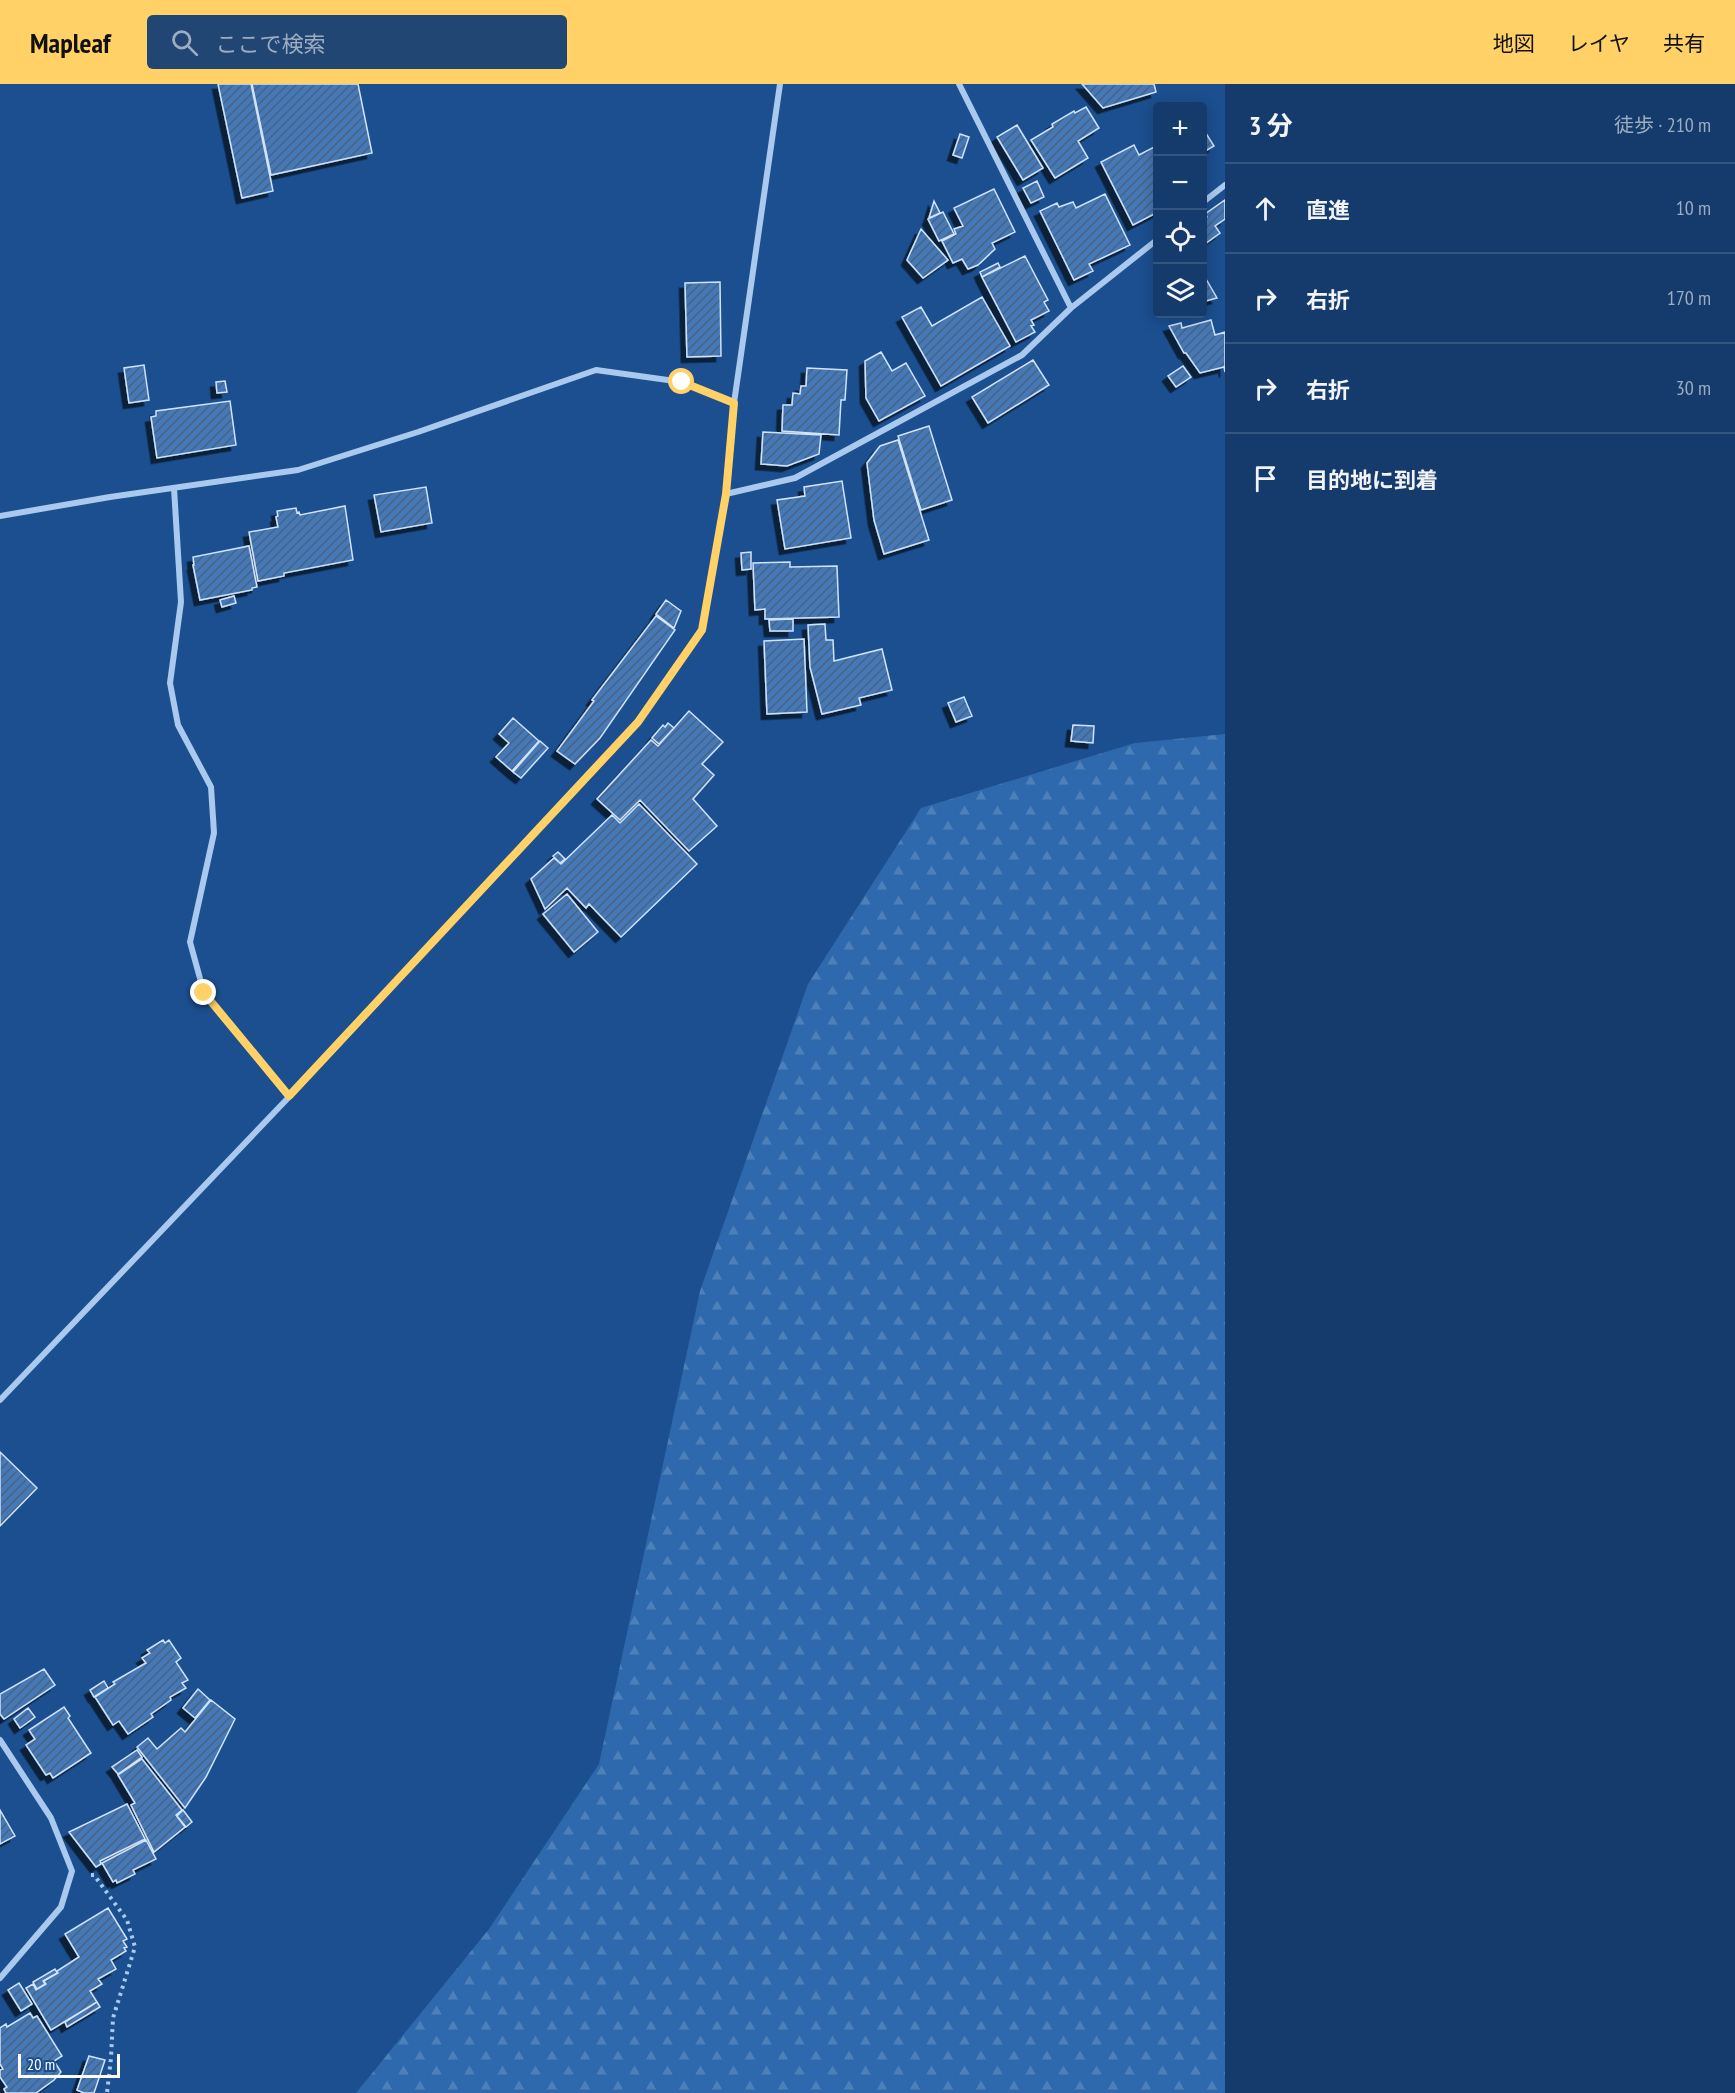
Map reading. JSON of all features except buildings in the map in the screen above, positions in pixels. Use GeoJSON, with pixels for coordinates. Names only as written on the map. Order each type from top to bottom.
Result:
{"type":"FeatureCollection","features":[{"type":"Feature","properties":{"kind":"street"},"geometry":{"type":"LineString","coordinates":[[0,1401],[638,722],[702,630],[726,494],[734,403],[780,84]]}},
{"type":"Feature","properties":{"kind":"street"},"geometry":{"type":"LineString","coordinates":[[959,84],[1071,308]]}},
{"type":"Feature","properties":{"kind":"street"},"geometry":{"type":"LineString","coordinates":[[1207,200],[1225,185]]}},
{"type":"Feature","properties":{"kind":"street"},"geometry":{"type":"LineString","coordinates":[[726,494],[795,478],[1022,355],[1071,308],[1153,243]]}},
{"type":"Feature","properties":{"kind":"street"},"geometry":{"type":"LineString","coordinates":[[0,516],[298,470],[418,432],[596,370],[682,382],[734,403]]}},
{"type":"Feature","properties":{"kind":"street"},"geometry":{"type":"LineString","coordinates":[[174,488],[181,602],[170,682],[178,725],[211,787],[214,833],[190,942],[204,993],[289,1096]]}},
{"type":"Feature","properties":{"kind":"street"},"geometry":{"type":"LineString","coordinates":[[0,1740],[51,1818],[72,1871],[61,1907],[0,1977]]}},
{"type":"Feature","properties":{"kind":"path"},"geometry":{"type":"LineString","coordinates":[[72,1871],[94,1875],[127,1920],[135,1947],[113,2018],[107,2093]]}},
{"type":"Feature","properties":{"kind":"green space"},"geometry":{"type":"Polygon","coordinates":[[[1225,734],[1225,2093],[356,2093],[489,1929],[599,1764],[700,1291],[808,984],[921,808],[1135,743],[1225,734]]]}},
{"type":"Feature","properties":{"kind":"route"},"geometry":{"type":"LineString","coordinates":[[204,993],[289,1096],[638,722],[702,630],[726,494],[734,403],[682,382]]}}]}
